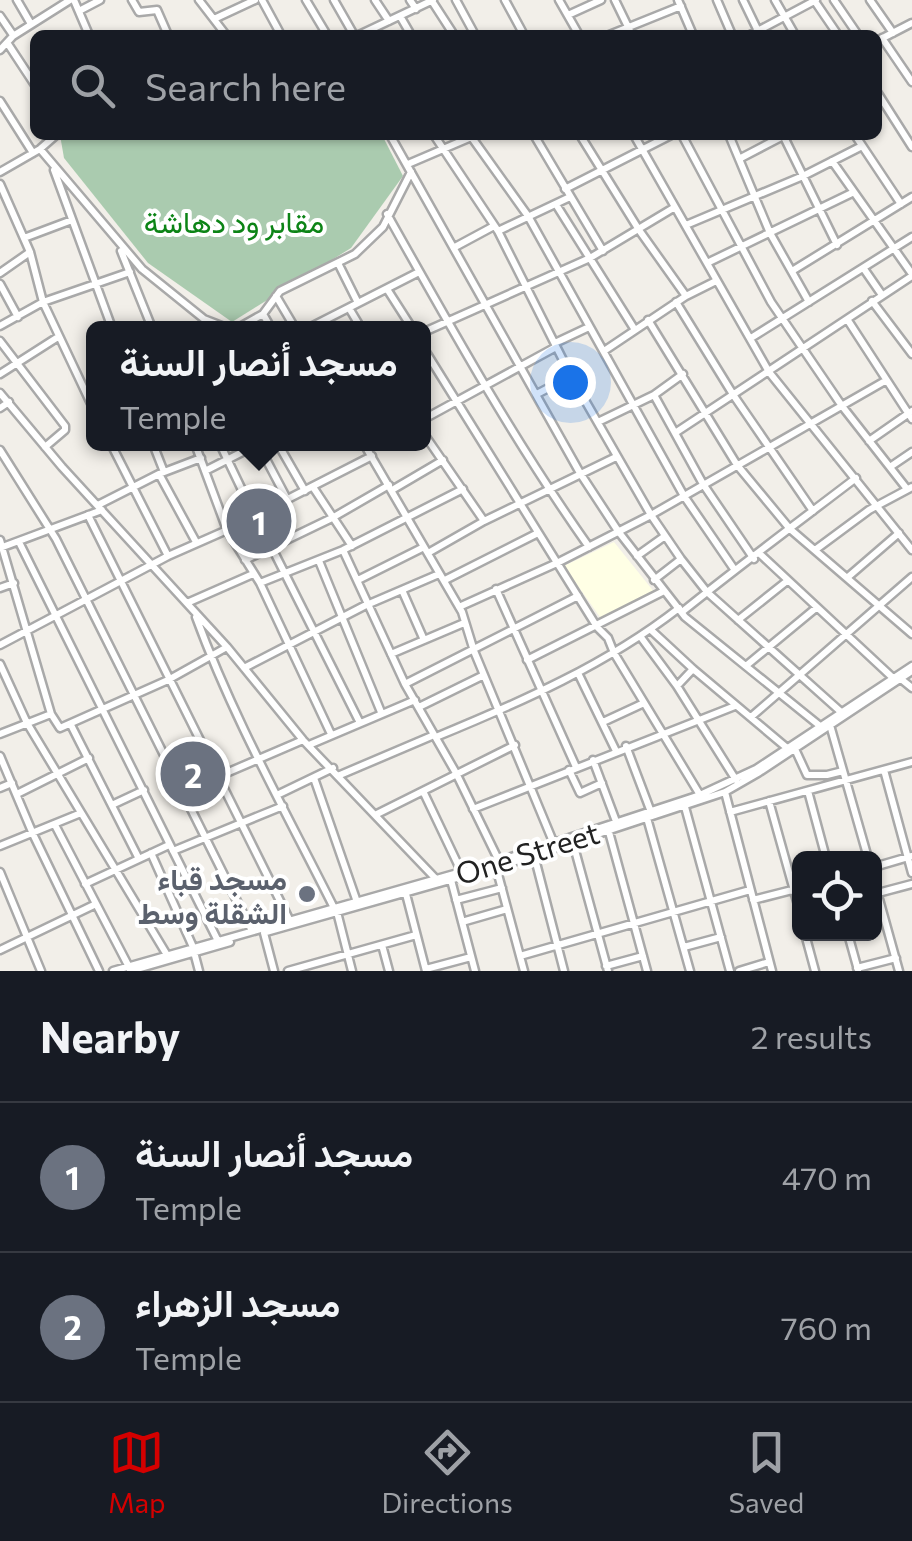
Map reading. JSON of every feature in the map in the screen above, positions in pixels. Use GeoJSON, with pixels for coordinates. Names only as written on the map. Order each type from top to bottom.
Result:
{"type":"FeatureCollection","features":[{"type":"Feature","properties":{"kind":"street"},"geometry":{"type":"LineString","coordinates":[[0,50],[13,36],[72,0],[86,30]]}},
{"type":"Feature","properties":{"kind":"street"},"geometry":{"type":"LineString","coordinates":[[79,12],[100,0]]}},
{"type":"Feature","properties":{"kind":"street"},"geometry":{"type":"LineString","coordinates":[[132,0],[140,12],[157,10],[166,30]]}},
{"type":"Feature","properties":{"kind":"street"},"geometry":{"type":"LineString","coordinates":[[200,0],[222,30]]}},
{"type":"Feature","properties":{"kind":"street"},"geometry":{"type":"LineString","coordinates":[[214,19],[258,0],[278,30]]}},
{"type":"Feature","properties":{"kind":"street"},"geometry":{"type":"LineString","coordinates":[[306,0],[324,30]]}},
{"type":"Feature","properties":{"kind":"street"},"geometry":{"type":"LineString","coordinates":[[334,0],[354,30]]}},
{"type":"Feature","properties":{"kind":"street"},"geometry":{"type":"LineString","coordinates":[[375,0],[389,21]]}},
{"type":"Feature","properties":{"kind":"street"},"geometry":{"type":"LineString","coordinates":[[410,0],[416,9]]}},
{"type":"Feature","properties":{"kind":"street"},"geometry":{"type":"LineString","coordinates":[[375,30],[433,0],[451,30]]}},
{"type":"Feature","properties":{"kind":"street"},"geometry":{"type":"LineString","coordinates":[[456,0],[472,30]]}},
{"type":"Feature","properties":{"kind":"street"},"geometry":{"type":"LineString","coordinates":[[505,0],[521,30]]}},
{"type":"Feature","properties":{"kind":"street"},"geometry":{"type":"LineString","coordinates":[[559,0],[576,30]]}},
{"type":"Feature","properties":{"kind":"street"},"geometry":{"type":"LineString","coordinates":[[576,0],[581,9]]}},
{"type":"Feature","properties":{"kind":"street"},"geometry":{"type":"LineString","coordinates":[[568,14],[601,0]]}},
{"type":"Feature","properties":{"kind":"street"},"geometry":{"type":"LineString","coordinates":[[615,0],[630,30]]}},
{"type":"Feature","properties":{"kind":"street"},"geometry":{"type":"LineString","coordinates":[[717,0],[730,30]]}},
{"type":"Feature","properties":{"kind":"street"},"geometry":{"type":"LineString","coordinates":[[743,0],[753,30]]}},
{"type":"Feature","properties":{"kind":"street"},"geometry":{"type":"LineString","coordinates":[[775,0],[792,30]]}},
{"type":"Feature","properties":{"kind":"street"},"geometry":{"type":"LineString","coordinates":[[760,30],[815,0],[835,30]]}},
{"type":"Feature","properties":{"kind":"street"},"geometry":{"type":"LineString","coordinates":[[834,0],[855,30]]}},
{"type":"Feature","properties":{"kind":"street"},"geometry":{"type":"LineString","coordinates":[[870,0],[893,33]]}},
{"type":"Feature","properties":{"kind":"street"},"geometry":{"type":"LineString","coordinates":[[21,1],[31,24]]}},
{"type":"Feature","properties":{"kind":"street"},"geometry":{"type":"LineString","coordinates":[[632,30],[680,3],[691,30]]}},
{"type":"Feature","properties":{"kind":"street"},"geometry":{"type":"LineString","coordinates":[[0,16],[13,36]]}},
{"type":"Feature","properties":{"kind":"street"},"geometry":{"type":"LineString","coordinates":[[400,16],[408,30]]}},
{"type":"Feature","properties":{"kind":"street"},"geometry":{"type":"LineString","coordinates":[[882,39],[912,24]]}},
{"type":"Feature","properties":{"kind":"street"},"geometry":{"type":"LineString","coordinates":[[882,43],[912,82]]}},
{"type":"Feature","properties":{"kind":"street"},"geometry":{"type":"LineString","coordinates":[[8,44],[30,77]]}},
{"type":"Feature","properties":{"kind":"street"},"geometry":{"type":"LineString","coordinates":[[882,100],[912,146]]}},
{"type":"Feature","properties":{"kind":"street"},"geometry":{"type":"LineString","coordinates":[[0,101],[37,151],[50,160],[142,269],[211,321]]}},
{"type":"Feature","properties":{"kind":"street"},"geometry":{"type":"LineString","coordinates":[[0,172],[50,140]]}},
{"type":"Feature","properties":{"kind":"street"},"geometry":{"type":"LineString","coordinates":[[393,140],[580,473],[618,532],[684,617],[820,726]]}},
{"type":"Feature","properties":{"kind":"street"},"geometry":{"type":"LineString","coordinates":[[437,140],[496,228],[616,457],[681,559],[707,592],[842,712]]}},
{"type":"Feature","properties":{"kind":"street"},"geometry":{"type":"LineString","coordinates":[[250,321],[262,314],[285,288],[355,254],[383,228],[410,168],[462,140]]}},
{"type":"Feature","properties":{"kind":"street"},"geometry":{"type":"LineString","coordinates":[[475,140],[528,216],[684,496],[734,569]]}},
{"type":"Feature","properties":{"kind":"street"},"geometry":{"type":"LineString","coordinates":[[537,140],[603,251]]}},
{"type":"Feature","properties":{"kind":"street"},"geometry":{"type":"LineString","coordinates":[[583,140],[686,296]]}},
{"type":"Feature","properties":{"kind":"street"},"geometry":{"type":"LineString","coordinates":[[636,140],[769,372],[912,550]]}},
{"type":"Feature","properties":{"kind":"street"},"geometry":{"type":"LineString","coordinates":[[455,247],[556,206],[568,193],[662,140]]}},
{"type":"Feature","properties":{"kind":"street"},"geometry":{"type":"LineString","coordinates":[[684,140],[739,248],[782,318],[842,406],[909,488],[877,505],[815,550]]}},
{"type":"Feature","properties":{"kind":"street"},"geometry":{"type":"LineString","coordinates":[[731,140],[770,233],[808,302]]}},
{"type":"Feature","properties":{"kind":"street"},"geometry":{"type":"LineString","coordinates":[[739,159],[775,140]]}},
{"type":"Feature","properties":{"kind":"street"},"geometry":{"type":"LineString","coordinates":[[786,140],[837,245]]}},
{"type":"Feature","properties":{"kind":"street"},"geometry":{"type":"LineString","coordinates":[[858,140],[901,204]]}},
{"type":"Feature","properties":{"kind":"street"},"geometry":{"type":"LineString","coordinates":[[686,225],[862,146]]}},
{"type":"Feature","properties":{"kind":"street"},"geometry":{"type":"LineString","coordinates":[[50,160],[109,321]]}},
{"type":"Feature","properties":{"kind":"street"},"geometry":{"type":"LineString","coordinates":[[675,433],[912,275],[832,161]]}},
{"type":"Feature","properties":{"kind":"street"},"geometry":{"type":"LineString","coordinates":[[0,184],[30,252],[42,302],[86,393]]}},
{"type":"Feature","properties":{"kind":"street"},"geometry":{"type":"LineString","coordinates":[[708,263],[854,192]]}},
{"type":"Feature","properties":{"kind":"street"},"geometry":{"type":"LineString","coordinates":[[792,271],[912,197]]}},
{"type":"Feature","properties":{"kind":"street"},"geometry":{"type":"LineString","coordinates":[[556,206],[634,330]]}},
{"type":"Feature","properties":{"kind":"street"},"geometry":{"type":"LineString","coordinates":[[431,329],[590,258],[675,207]]}},
{"type":"Feature","properties":{"kind":"street"},"geometry":{"type":"LineString","coordinates":[[388,214],[483,386],[589,547]]}},
{"type":"Feature","properties":{"kind":"street"},"geometry":{"type":"LineString","coordinates":[[24,238],[72,220]]}},
{"type":"Feature","properties":{"kind":"street"},"geometry":{"type":"LineString","coordinates":[[751,338],[912,237]]}},
{"type":"Feature","properties":{"kind":"street"},"geometry":{"type":"LineString","coordinates":[[117,242],[149,321]]}},
{"type":"Feature","properties":{"kind":"street"},"geometry":{"type":"LineString","coordinates":[[0,274],[30,252]]}},
{"type":"Feature","properties":{"kind":"street"},"geometry":{"type":"LineString","coordinates":[[338,263],[358,303]]}},
{"type":"Feature","properties":{"kind":"street"},"geometry":{"type":"LineString","coordinates":[[864,269],[882,295]]}},
{"type":"Feature","properties":{"kind":"street"},"geometry":{"type":"LineString","coordinates":[[0,326],[42,302],[130,272]]}},
{"type":"Feature","properties":{"kind":"street"},"geometry":{"type":"LineString","coordinates":[[323,321],[420,272]]}},
{"type":"Feature","properties":{"kind":"street"},"geometry":{"type":"LineString","coordinates":[[604,351],[676,302],[716,281]]}},
{"type":"Feature","properties":{"kind":"street"},"geometry":{"type":"LineString","coordinates":[[0,284],[18,317]]}},
{"type":"Feature","properties":{"kind":"street"},"geometry":{"type":"LineString","coordinates":[[387,289],[408,321]]}},
{"type":"Feature","properties":{"kind":"street"},"geometry":{"type":"LineString","coordinates":[[276,296],[291,321]]}},
{"type":"Feature","properties":{"kind":"street"},"geometry":{"type":"LineString","coordinates":[[676,302],[734,396],[813,511]]}},
{"type":"Feature","properties":{"kind":"street"},"geometry":{"type":"LineString","coordinates":[[872,302],[912,354]]}},
{"type":"Feature","properties":{"kind":"street"},"geometry":{"type":"LineString","coordinates":[[349,308],[357,321]]}},
{"type":"Feature","properties":{"kind":"street"},"geometry":{"type":"LineString","coordinates":[[262,314],[266,321]]}},
{"type":"Feature","properties":{"kind":"street"},"geometry":{"type":"LineString","coordinates":[[847,318],[911,415],[869,441]]}},
{"type":"Feature","properties":{"kind":"street"},"geometry":{"type":"LineString","coordinates":[[648,320],[737,464],[790,529],[912,634]]}},
{"type":"Feature","properties":{"kind":"street"},"geometry":{"type":"LineString","coordinates":[[431,415],[589,327]]}},
{"type":"Feature","properties":{"kind":"street"},"geometry":{"type":"LineString","coordinates":[[0,374],[58,337]]}},
{"type":"Feature","properties":{"kind":"street"},"geometry":{"type":"LineString","coordinates":[[0,341],[65,426],[66,430],[45,447]]}},
{"type":"Feature","properties":{"kind":"street"},"geometry":{"type":"LineString","coordinates":[[431,361],[597,628],[608,638],[700,796]]}},
{"type":"Feature","properties":{"kind":"street"},"geometry":{"type":"LineString","coordinates":[[598,422],[654,396],[683,374]]}},
{"type":"Feature","properties":{"kind":"street"},"geometry":{"type":"LineString","coordinates":[[537,394],[571,376]]}},
{"type":"Feature","properties":{"kind":"street"},"geometry":{"type":"LineString","coordinates":[[459,607],[651,515],[885,380]]}},
{"type":"Feature","properties":{"kind":"street"},"geometry":{"type":"LineString","coordinates":[[0,393],[227,647],[306,743],[438,881]]}},
{"type":"Feature","properties":{"kind":"street"},"geometry":{"type":"LineString","coordinates":[[654,396],[703,484],[757,556],[845,636],[912,689]]}},
{"type":"Feature","properties":{"kind":"street"},"geometry":{"type":"LineString","coordinates":[[0,408],[10,402]]}},
{"type":"Feature","properties":{"kind":"street"},"geometry":{"type":"LineString","coordinates":[[431,444],[484,521]]}},
{"type":"Feature","properties":{"kind":"street"},"geometry":{"type":"LineString","coordinates":[[0,450],[49,529],[252,932]]}},
{"type":"Feature","properties":{"kind":"street"},"geometry":{"type":"LineString","coordinates":[[114,451],[168,556]]}},
{"type":"Feature","properties":{"kind":"street"},"geometry":{"type":"LineString","coordinates":[[156,451],[162,473],[196,542]]}},
{"type":"Feature","properties":{"kind":"street"},"geometry":{"type":"LineString","coordinates":[[198,451],[227,530],[260,583],[331,734]]}},
{"type":"Feature","properties":{"kind":"street"},"geometry":{"type":"LineString","coordinates":[[223,451],[254,515]]}},
{"type":"Feature","properties":{"kind":"street"},"geometry":{"type":"LineString","coordinates":[[206,471],[244,451]]}},
{"type":"Feature","properties":{"kind":"street"},"geometry":{"type":"LineString","coordinates":[[262,451],[287,499]]}},
{"type":"Feature","properties":{"kind":"street"},"geometry":{"type":"LineString","coordinates":[[283,451],[352,546]]}},
{"type":"Feature","properties":{"kind":"street"},"geometry":{"type":"LineString","coordinates":[[368,451],[459,607],[530,785],[560,843]]}},
{"type":"Feature","properties":{"kind":"street"},"geometry":{"type":"LineString","coordinates":[[890,467],[912,452]]}},
{"type":"Feature","properties":{"kind":"street"},"geometry":{"type":"LineString","coordinates":[[0,645],[168,556],[372,456]]}},
{"type":"Feature","properties":{"kind":"street"},"geometry":{"type":"LineString","coordinates":[[358,580],[616,457]]}},
{"type":"Feature","properties":{"kind":"street"},"geometry":{"type":"LineString","coordinates":[[200,458],[132,487],[88,515],[19,542],[1,545],[51,714],[60,728],[168,680],[227,647]]}},
{"type":"Feature","properties":{"kind":"street"},"geometry":{"type":"LineString","coordinates":[[245,560],[442,460]]}},
{"type":"Feature","properties":{"kind":"street"},"geometry":{"type":"LineString","coordinates":[[340,776],[499,711],[614,653],[757,556],[856,478]]}},
{"type":"Feature","properties":{"kind":"street"},"geometry":{"type":"LineString","coordinates":[[260,583],[352,546],[462,489]]}},
{"type":"Feature","properties":{"kind":"street"},"geometry":{"type":"LineString","coordinates":[[88,515],[290,920]]}},
{"type":"Feature","properties":{"kind":"street"},"geometry":{"type":"LineString","coordinates":[[244,668],[342,616],[442,577],[538,533]]}},
{"type":"Feature","properties":{"kind":"street"},"geometry":{"type":"LineString","coordinates":[[848,577],[900,533]]}},
{"type":"Feature","properties":{"kind":"street"},"geometry":{"type":"LineString","coordinates":[[637,556],[665,536]]}},
{"type":"Feature","properties":{"kind":"street"},"geometry":{"type":"LineString","coordinates":[[19,542],[218,941]]}},
{"type":"Feature","properties":{"kind":"street"},"geometry":{"type":"LineString","coordinates":[[271,546],[360,722]]}},
{"type":"Feature","properties":{"kind":"street"},"geometry":{"type":"LineString","coordinates":[[343,550],[390,654],[456,774],[498,864],[524,971]]}},
{"type":"Feature","properties":{"kind":"street"},"geometry":{"type":"LineString","coordinates":[[654,580],[681,559]]}},
{"type":"Feature","properties":{"kind":"street"},"geometry":{"type":"LineString","coordinates":[[319,561],[382,712]]}},
{"type":"Feature","properties":{"kind":"street"},"geometry":{"type":"LineString","coordinates":[[187,603],[253,574]]}},
{"type":"Feature","properties":{"kind":"street"},"geometry":{"type":"LineString","coordinates":[[752,718],[778,691],[912,577]]}},
{"type":"Feature","properties":{"kind":"street"},"geometry":{"type":"LineString","coordinates":[[738,620],[787,581]]}},
{"type":"Feature","properties":{"kind":"street"},"geometry":{"type":"LineString","coordinates":[[0,588],[14,583]]}},
{"type":"Feature","properties":{"kind":"street"},"geometry":{"type":"LineString","coordinates":[[496,589],[580,792],[602,783]]}},
{"type":"Feature","properties":{"kind":"street"},"geometry":{"type":"LineString","coordinates":[[402,590],[424,640]]}},
{"type":"Feature","properties":{"kind":"street"},"geometry":{"type":"LineString","coordinates":[[527,660],[664,592]]}},
{"type":"Feature","properties":{"kind":"street"},"geometry":{"type":"LineString","coordinates":[[406,684],[578,596]]}},
{"type":"Feature","properties":{"kind":"street"},"geometry":{"type":"LineString","coordinates":[[746,666],[816,608]]}},
{"type":"Feature","properties":{"kind":"street"},"geometry":{"type":"LineString","coordinates":[[194,611],[259,761],[336,910],[352,971]]}},
{"type":"Feature","properties":{"kind":"street"},"geometry":{"type":"LineString","coordinates":[[390,654],[464,623]]}},
{"type":"Feature","properties":{"kind":"street"},"geometry":{"type":"LineString","coordinates":[[651,630],[789,750],[805,774],[843,771]]}},
{"type":"Feature","properties":{"kind":"street"},"geometry":{"type":"LineString","coordinates":[[640,636],[677,686],[736,780]]}},
{"type":"Feature","properties":{"kind":"street"},"geometry":{"type":"LineString","coordinates":[[0,664],[26,723],[167,955]]}},
{"type":"Feature","properties":{"kind":"street","name":"One Street"},"geometry":{"type":"LineString","coordinates":[[498,864],[724,792],[912,668]]}},
{"type":"Feature","properties":{"kind":"street"},"geometry":{"type":"LineString","coordinates":[[677,686],[693,670]]}},
{"type":"Feature","properties":{"kind":"street"},"geometry":{"type":"LineString","coordinates":[[578,673],[616,750]]}},
{"type":"Feature","properties":{"kind":"street"},"geometry":{"type":"LineString","coordinates":[[217,777],[382,712],[417,704],[484,675]]}},
{"type":"Feature","properties":{"kind":"street","name":"One Street"},"geometry":{"type":"LineString","coordinates":[[113,971],[264,933],[356,902],[609,832],[736,780],[789,750],[897,678]]}},
{"type":"Feature","properties":{"kind":"street"},"geometry":{"type":"LineString","coordinates":[[603,722],[644,704]]}},
{"type":"Feature","properties":{"kind":"street"},"geometry":{"type":"LineString","coordinates":[[473,809],[735,706]]}},
{"type":"Feature","properties":{"kind":"street"},"geometry":{"type":"LineString","coordinates":[[0,734],[51,714]]}},
{"type":"Feature","properties":{"kind":"street"},"geometry":{"type":"LineString","coordinates":[[71,725],[138,856]]}},
{"type":"Feature","properties":{"kind":"street"},"geometry":{"type":"LineString","coordinates":[[830,725],[866,851]]}},
{"type":"Feature","properties":{"kind":"street"},"geometry":{"type":"LineString","coordinates":[[375,814],[514,745]]}},
{"type":"Feature","properties":{"kind":"street"},"geometry":{"type":"LineString","coordinates":[[626,746],[690,971]]}},
{"type":"Feature","properties":{"kind":"street"},"geometry":{"type":"LineString","coordinates":[[0,756],[99,971]]}},
{"type":"Feature","properties":{"kind":"street"},"geometry":{"type":"LineString","coordinates":[[17,794],[89,758]]}},
{"type":"Feature","properties":{"kind":"street"},"geometry":{"type":"LineString","coordinates":[[593,760],[617,824]]}},
{"type":"Feature","properties":{"kind":"street"},"geometry":{"type":"LineString","coordinates":[[730,812],[912,762]]}},
{"type":"Feature","properties":{"kind":"street"},"geometry":{"type":"LineString","coordinates":[[278,795],[334,768]]}},
{"type":"Feature","properties":{"kind":"street"},"geometry":{"type":"LineString","coordinates":[[884,770],[912,873]]}},
{"type":"Feature","properties":{"kind":"street"},"geometry":{"type":"LineString","coordinates":[[314,778],[356,902]]}},
{"type":"Feature","properties":{"kind":"street"},"geometry":{"type":"LineString","coordinates":[[0,788],[12,783]]}},
{"type":"Feature","properties":{"kind":"street"},"geometry":{"type":"LineString","coordinates":[[187,798],[222,786]]}},
{"type":"Feature","properties":{"kind":"street"},"geometry":{"type":"LineString","coordinates":[[114,804],[144,790]]}},
{"type":"Feature","properties":{"kind":"street"},"geometry":{"type":"LineString","coordinates":[[423,791],[462,874]]}},
{"type":"Feature","properties":{"kind":"street"},"geometry":{"type":"LineString","coordinates":[[808,791],[824,851]]}},
{"type":"Feature","properties":{"kind":"street"},"geometry":{"type":"LineString","coordinates":[[724,792],[772,971]]}},
{"type":"Feature","properties":{"kind":"street"},"geometry":{"type":"LineString","coordinates":[[768,801],[792,876]]}},
{"type":"Feature","properties":{"kind":"street"},"geometry":{"type":"LineString","coordinates":[[85,884],[138,856],[204,838],[283,806]]}},
{"type":"Feature","properties":{"kind":"street"},"geometry":{"type":"LineString","coordinates":[[685,807],[730,971]]}},
{"type":"Feature","properties":{"kind":"street"},"geometry":{"type":"LineString","coordinates":[[0,846],[82,813]]}},
{"type":"Feature","properties":{"kind":"street"},"geometry":{"type":"LineString","coordinates":[[55,825],[129,969]]}},
{"type":"Feature","properties":{"kind":"street"},"geometry":{"type":"LineString","coordinates":[[609,832],[647,971]]}},
{"type":"Feature","properties":{"kind":"street"},"geometry":{"type":"LineString","coordinates":[[573,843],[607,968],[643,956]]}},
{"type":"Feature","properties":{"kind":"street"},"geometry":{"type":"LineString","coordinates":[[151,853],[194,950],[199,971]]}},
{"type":"Feature","properties":{"kind":"street"},"geometry":{"type":"LineString","coordinates":[[534,855],[564,971]]}},
{"type":"Feature","properties":{"kind":"street"},"geometry":{"type":"LineString","coordinates":[[882,865],[910,857]]}},
{"type":"Feature","properties":{"kind":"street"},"geometry":{"type":"LineString","coordinates":[[0,872],[41,971]]}},
{"type":"Feature","properties":{"kind":"street"},"geometry":{"type":"LineString","coordinates":[[450,878],[475,971]]}},
{"type":"Feature","properties":{"kind":"street","name":"One Street"},"geometry":{"type":"LineString","coordinates":[[336,910],[406,894],[438,881]]}},
{"type":"Feature","properties":{"kind":"street"},"geometry":{"type":"LineString","coordinates":[[882,892],[912,884]]}},
{"type":"Feature","properties":{"kind":"street"},"geometry":{"type":"LineString","coordinates":[[456,900],[502,888]]}},
{"type":"Feature","properties":{"kind":"street"},"geometry":{"type":"LineString","coordinates":[[753,900],[792,889]]}},
{"type":"Feature","properties":{"kind":"street"},"geometry":{"type":"LineString","coordinates":[[520,956],[750,890]]}},
{"type":"Feature","properties":{"kind":"street"},"geometry":{"type":"LineString","coordinates":[[406,894],[426,970],[471,957]]}},
{"type":"Feature","properties":{"kind":"street"},"geometry":{"type":"LineString","coordinates":[[0,950],[96,904]]}},
{"type":"Feature","properties":{"kind":"street"},"geometry":{"type":"LineString","coordinates":[[882,907],[899,971]]}},
{"type":"Feature","properties":{"kind":"street"},"geometry":{"type":"LineString","coordinates":[[462,922],[507,909]]}},
{"type":"Feature","properties":{"kind":"street","name":"One Street"},"geometry":{"type":"LineString","coordinates":[[154,962],[167,955],[305,919]]}},
{"type":"Feature","properties":{"kind":"street"},"geometry":{"type":"LineString","coordinates":[[264,933],[274,971]]}},
{"type":"Feature","properties":{"kind":"street"},"geometry":{"type":"LineString","coordinates":[[288,971],[311,968],[416,935]]}},
{"type":"Feature","properties":{"kind":"street"},"geometry":{"type":"LineString","coordinates":[[684,947],[720,937]]}},
{"type":"Feature","properties":{"kind":"street"},"geometry":{"type":"LineString","coordinates":[[807,941],[815,971]]}},
{"type":"Feature","properties":{"kind":"street"},"geometry":{"type":"LineString","coordinates":[[850,941],[858,969],[896,958]]}},
{"type":"Feature","properties":{"kind":"street"},"geometry":{"type":"LineString","coordinates":[[382,945],[389,971]]}},
{"type":"Feature","properties":{"kind":"street"},"geometry":{"type":"LineString","coordinates":[[739,971],[770,962]]}},
{"type":"Feature","properties":{"kind":"shaded area"},"geometry":{"type":"Polygon","coordinates":[[[614,542],[655,593],[602,620],[564,566],[614,542]]]}},
{"type":"Feature","properties":{"kind":"green space","name":"مقابر ود دهاشة"},"geometry":{"type":"Polygon","coordinates":[[[61,140],[385,140],[403,176],[351,248],[231,321],[148,263],[64,158],[61,140]]]}},
{"type":"Feature","properties":{"kind":"place","name":"مسجد أنصار السنة"},"geometry":{"type":"Point","coordinates":[259,521]}},
{"type":"Feature","properties":{"kind":"place","name":"مسجد الزهراء"},"geometry":{"type":"Point","coordinates":[193,774]}},
{"type":"Feature","properties":{"kind":"place","name":"مسجد قباء الشقلة وسط"},"geometry":{"type":"Point","coordinates":[307,894]}}]}
